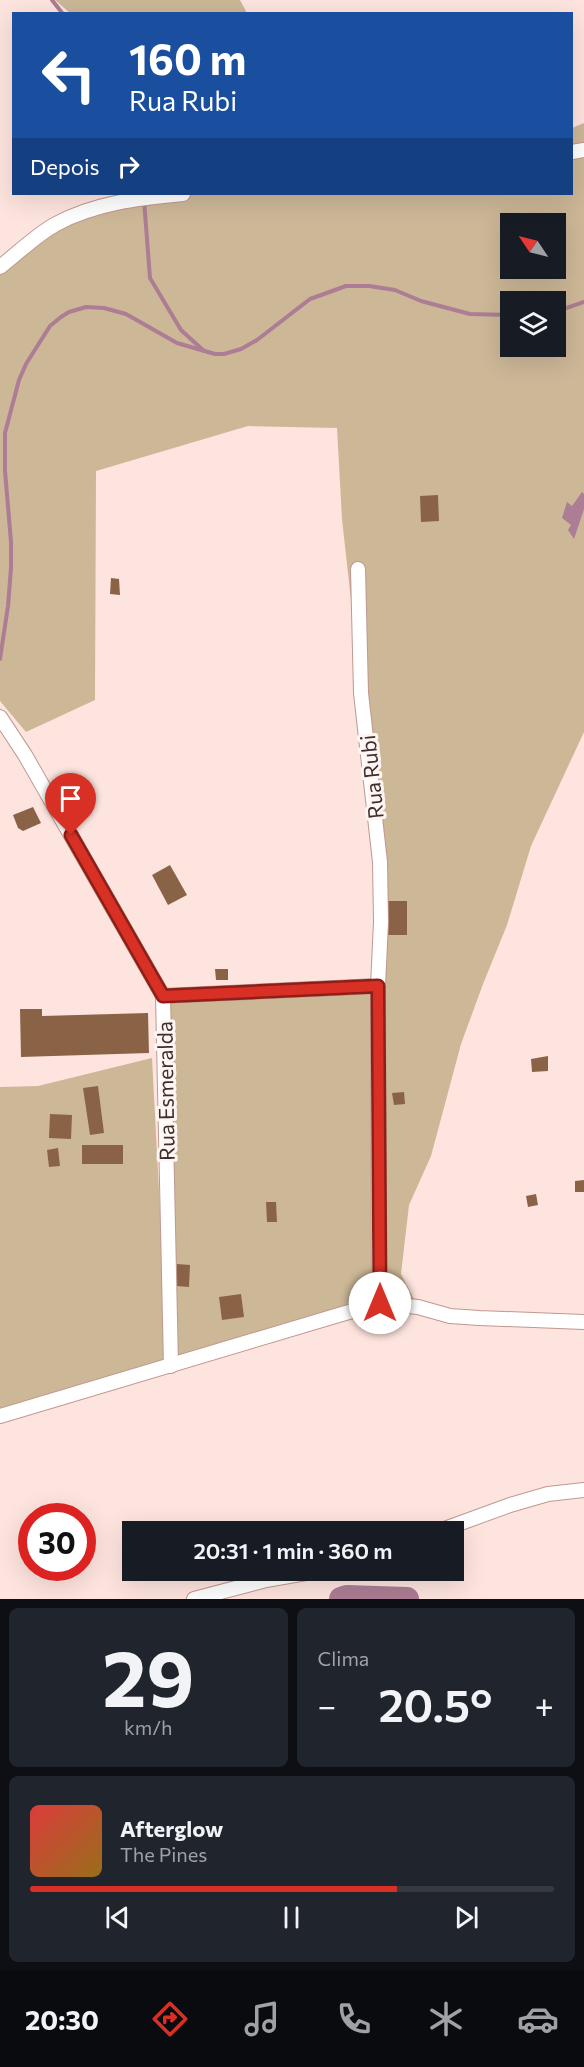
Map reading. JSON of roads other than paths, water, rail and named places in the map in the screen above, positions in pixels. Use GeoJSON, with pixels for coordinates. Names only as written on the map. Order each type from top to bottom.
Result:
{"type":"FeatureCollection","features":[{"type":"Feature","properties":{"kind":"street"},"geometry":{"type":"LineString","coordinates":[[0,267],[54,225],[93,208],[173,195]]}},
{"type":"Feature","properties":{"kind":"street","name":"Rua Rubi"},"geometry":{"type":"LineString","coordinates":[[358,569],[361,693],[380,862],[381,922],[378,986],[380,1303]]}},
{"type":"Feature","properties":{"kind":"street","name":"Rua Esmeralda"},"geometry":{"type":"LineString","coordinates":[[0,717],[25,754],[163,996],[171,1366]]}},
{"type":"Feature","properties":{"kind":"street"},"geometry":{"type":"LineString","coordinates":[[163,996],[378,986]]}},
{"type":"Feature","properties":{"kind":"street"},"geometry":{"type":"LineString","coordinates":[[0,1416],[380,1303],[418,1307],[450,1316],[584,1322]]}},
{"type":"Feature","properties":{"kind":"street"},"geometry":{"type":"LineString","coordinates":[[464,1522],[548,1494],[584,1491]]}},
{"type":"Feature","properties":{"kind":"street"},"geometry":{"type":"LineString","coordinates":[[194,1599],[262,1581]]}},
{"type":"Feature","properties":{"kind":"waterway"},"geometry":{"type":"LineString","coordinates":[[52,0],[61,12]]}},
{"type":"Feature","properties":{"kind":"waterway"},"geometry":{"type":"LineString","coordinates":[[144,200],[150,278],[181,330],[204,351]]}},
{"type":"Feature","properties":{"kind":"waterway"},"geometry":{"type":"LineString","coordinates":[[0,659],[11,568],[5,433],[19,380],[26,364],[50,326],[61,317],[86,307],[104,308],[126,314],[177,343],[215,354],[224,354],[241,349],[257,340],[310,299],[346,286],[369,286],[395,290],[421,301],[470,314],[500,315]]}},
{"type":"Feature","properties":{"kind":"waterway"},"geometry":{"type":"LineString","coordinates":[[566,308],[584,302]]}},
{"type":"Feature","properties":{"kind":"waterway"},"geometry":{"type":"LineString","coordinates":[[341,1599],[347,1597],[407,1599]]}}]}
